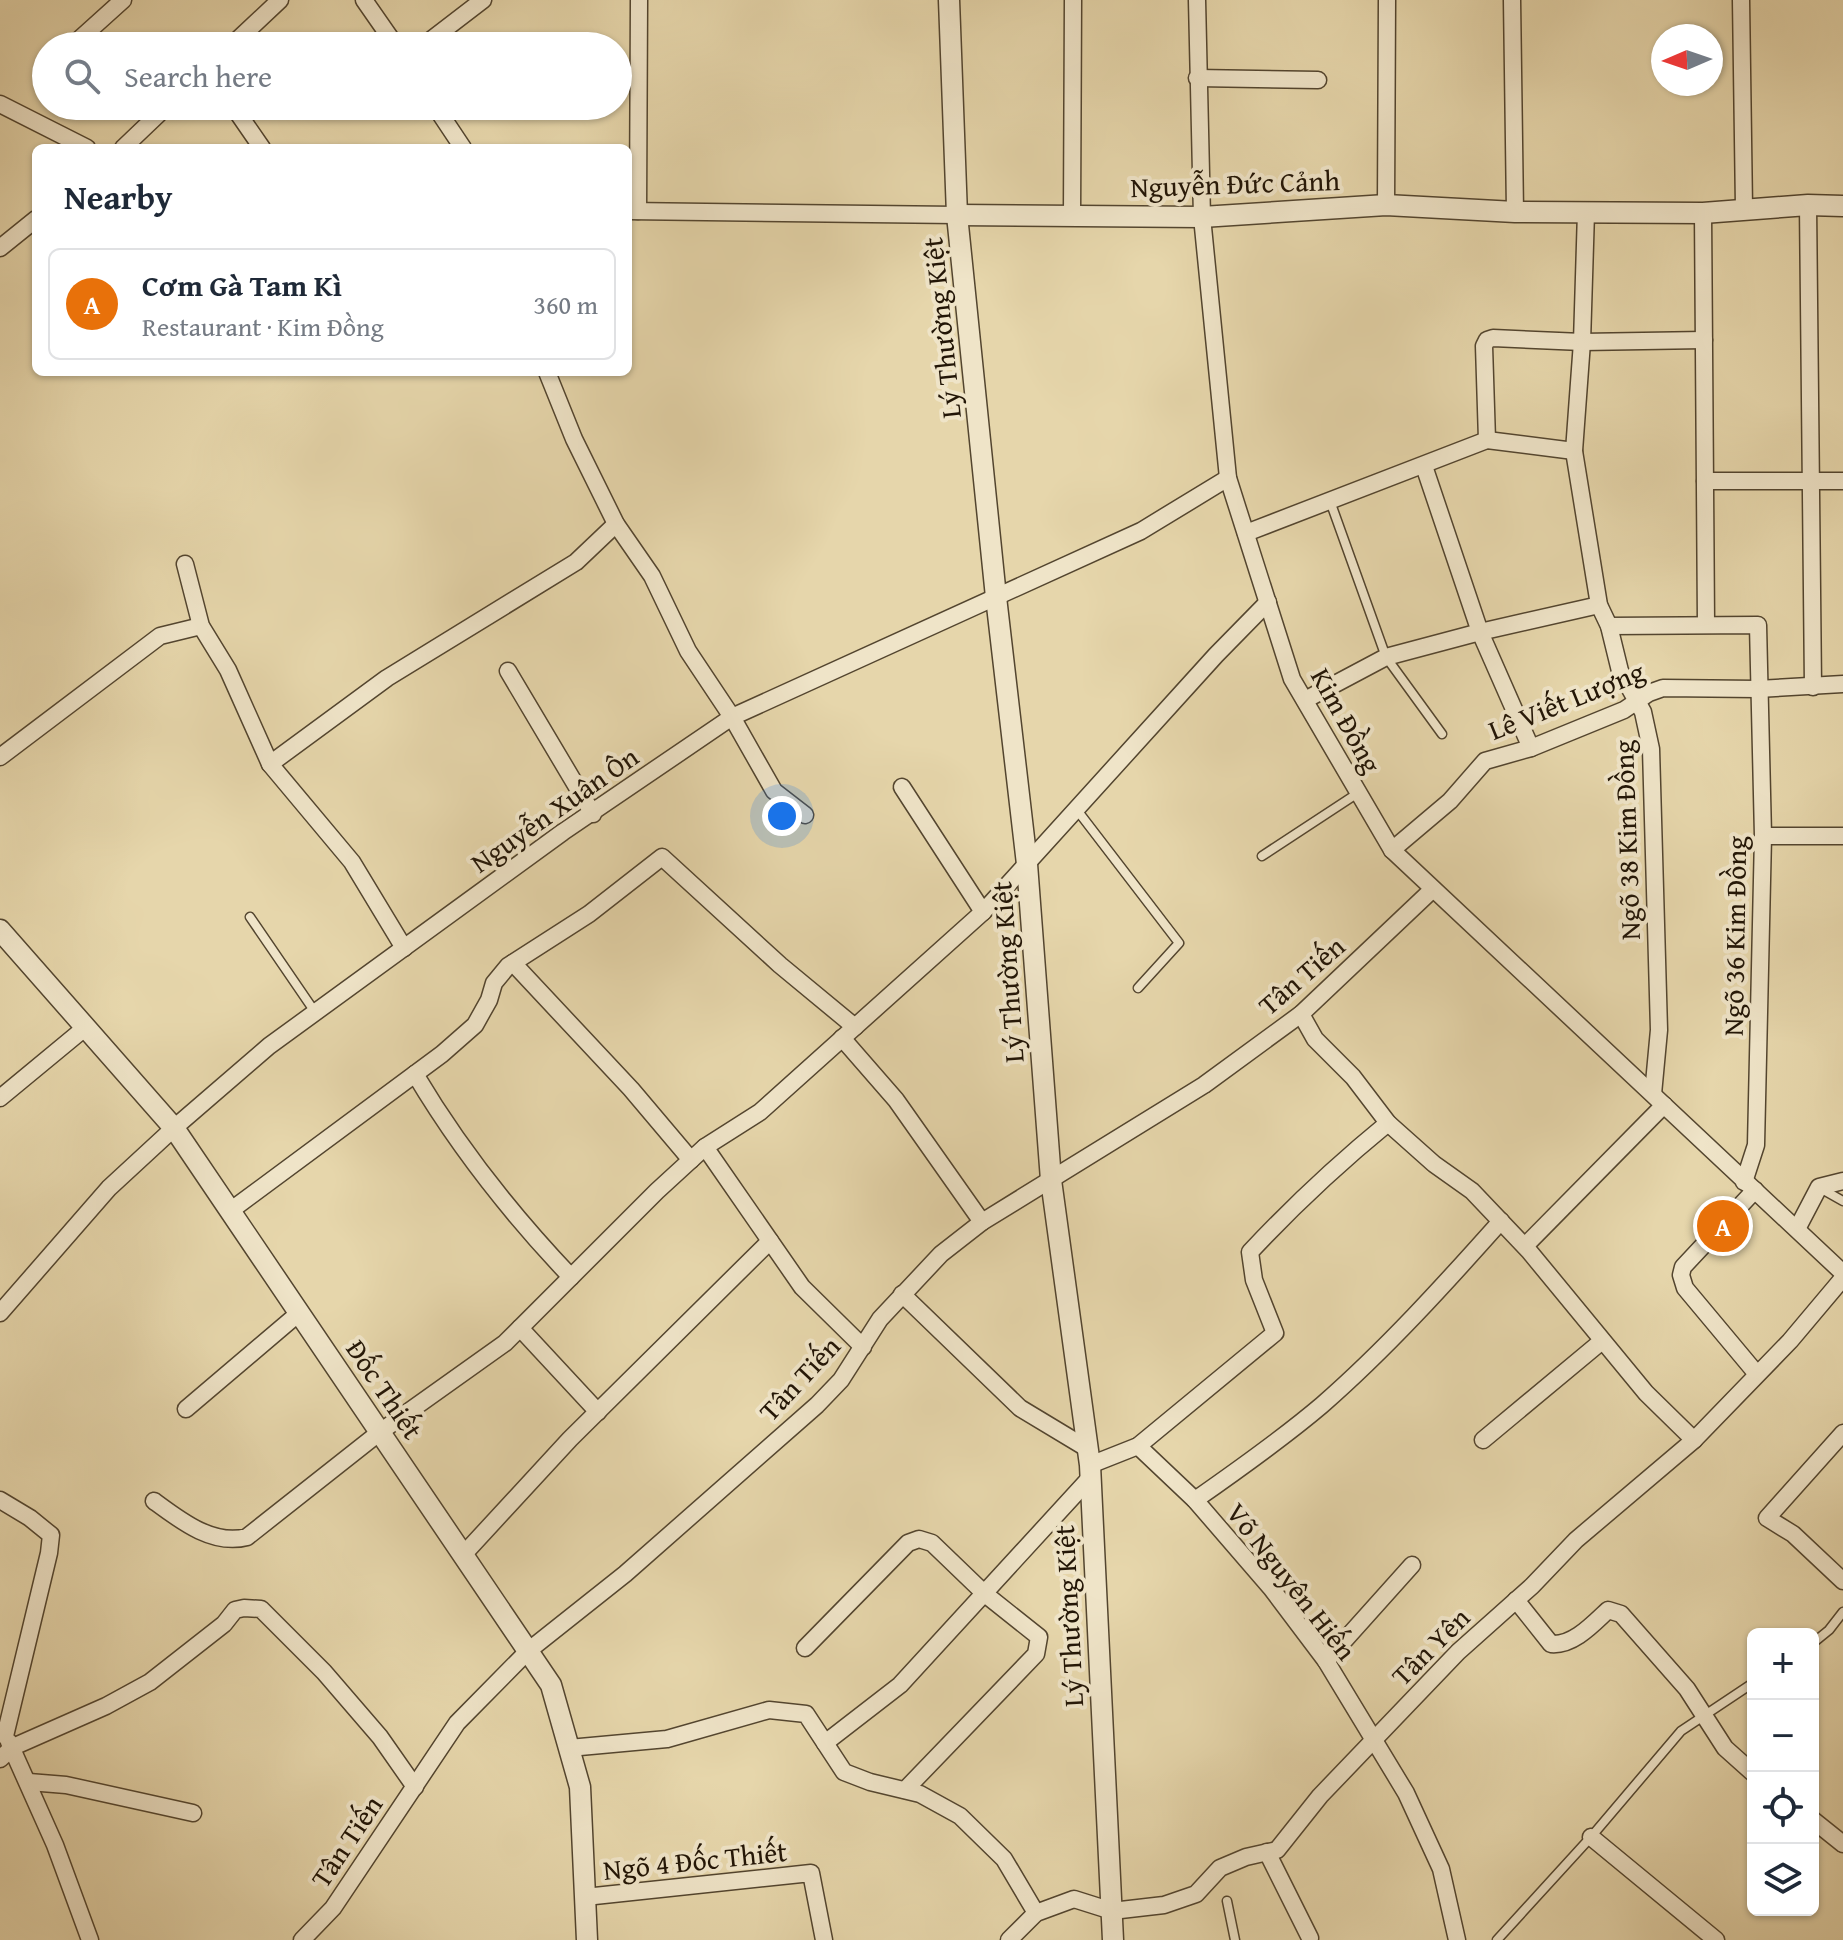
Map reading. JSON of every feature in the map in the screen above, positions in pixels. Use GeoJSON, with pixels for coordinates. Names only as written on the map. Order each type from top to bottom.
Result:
{"type":"FeatureCollection","features":[{"type":"Feature","properties":{"kind":"street"},"geometry":{"type":"LineString","coordinates":[[88,32],[123,0]]}},
{"type":"Feature","properties":{"kind":"street"},"geometry":{"type":"LineString","coordinates":[[246,32],[280,0]]}},
{"type":"Feature","properties":{"kind":"street"},"geometry":{"type":"LineString","coordinates":[[364,0],[386,32]]}},
{"type":"Feature","properties":{"kind":"street"},"geometry":{"type":"LineString","coordinates":[[441,32],[483,0]]}},
{"type":"Feature","properties":{"kind":"street"},"geometry":{"type":"LineString","coordinates":[[633,211],[639,0]]}},
{"type":"Feature","properties":{"kind":"street","name":"Lý Thường Kiệt"},"geometry":{"type":"LineString","coordinates":[[949,0],[957,215],[1027,864],[1051,1180],[1089,1464],[1113,1940]]}},
{"type":"Feature","properties":{"kind":"street"},"geometry":{"type":"LineString","coordinates":[[1072,215],[1073,0]]}},
{"type":"Feature","properties":{"kind":"street","name":"Kim Đồng"},"geometry":{"type":"LineString","coordinates":[[1197,0],[1202,217],[1228,478],[1292,679],[1392,850],[1843,1275]]}},
{"type":"Feature","properties":{"kind":"street"},"geometry":{"type":"LineString","coordinates":[[1386,205],[1387,0]]}},
{"type":"Feature","properties":{"kind":"street"},"geometry":{"type":"LineString","coordinates":[[1512,0],[1515,212]]}},
{"type":"Feature","properties":{"kind":"street"},"geometry":{"type":"LineString","coordinates":[[1741,0],[1744,208]]}},
{"type":"Feature","properties":{"kind":"street"},"geometry":{"type":"LineString","coordinates":[[1197,78],[1318,80]]}},
{"type":"Feature","properties":{"kind":"street"},"geometry":{"type":"LineString","coordinates":[[0,104],[79,144]]}},
{"type":"Feature","properties":{"kind":"street"},"geometry":{"type":"LineString","coordinates":[[127,144],[152,120]]}},
{"type":"Feature","properties":{"kind":"street"},"geometry":{"type":"LineString","coordinates":[[243,120],[259,144]]}},
{"type":"Feature","properties":{"kind":"street"},"geometry":{"type":"LineString","coordinates":[[444,120],[460,144]]}},
{"type":"Feature","properties":{"kind":"street","name":"Nguyễn Đức Cảnh"},"geometry":{"type":"LineString","coordinates":[[633,211],[1202,217],[1386,205],[1515,212],[1703,213],[1744,208],[1843,206]]}},
{"type":"Feature","properties":{"kind":"street"},"geometry":{"type":"LineString","coordinates":[[1808,205],[1813,687]]}},
{"type":"Feature","properties":{"kind":"street","name":"Ngõ 38 Kim Đồng"},"geometry":{"type":"LineString","coordinates":[[1586,212],[1582,342],[1574,451],[1599,605],[1609,626],[1620,671],[1637,700],[1649,730],[1659,1100]]}},
{"type":"Feature","properties":{"kind":"street"},"geometry":{"type":"LineString","coordinates":[[1609,626],[1706,624],[1703,213]]}},
{"type":"Feature","properties":{"kind":"street"},"geometry":{"type":"LineString","coordinates":[[0,248],[32,222]]}},
{"type":"Feature","properties":{"kind":"street"},"geometry":{"type":"LineString","coordinates":[[1487,440],[1484,346],[1487,340],[1704,340]]}},
{"type":"Feature","properties":{"kind":"street"},"geometry":{"type":"LineString","coordinates":[[549,376],[574,439],[616,524],[652,576],[688,651],[732,717],[774,791],[805,815]]}},
{"type":"Feature","properties":{"kind":"street"},"geometry":{"type":"LineString","coordinates":[[1246,533],[1487,440],[1574,451]]}},
{"type":"Feature","properties":{"kind":"street"},"geometry":{"type":"LineString","coordinates":[[1424,466],[1480,632],[1531,748]]}},
{"type":"Feature","properties":{"kind":"street","name":"Nguyễn Xuân Ôn"},"geometry":{"type":"LineString","coordinates":[[0,1313],[109,1188],[269,1046],[563,832],[732,717],[1141,531],[1228,478]]}},
{"type":"Feature","properties":{"kind":"street"},"geometry":{"type":"LineString","coordinates":[[1705,481],[1843,481]]}},
{"type":"Feature","properties":{"kind":"street"},"geometry":{"type":"LineString","coordinates":[[270,764],[387,678],[576,562],[616,524]]}},
{"type":"Feature","properties":{"kind":"street"},"geometry":{"type":"LineString","coordinates":[[185,564],[201,626],[228,670],[270,764],[352,862],[404,948]]}},
{"type":"Feature","properties":{"kind":"street"},"geometry":{"type":"LineString","coordinates":[[154,1501],[187,1526],[232,1541],[247,1537],[380,1432],[505,1343],[705,1147],[760,1112],[983,912],[1216,655],[1268,602]]}},
{"type":"Feature","properties":{"kind":"street"},"geometry":{"type":"LineString","coordinates":[[1305,700],[1386,657],[1599,605]]}},
{"type":"Feature","properties":{"kind":"street","name":"Ngõ 36 Kim Đồng"},"geometry":{"type":"LineString","coordinates":[[1706,624],[1758,625],[1763,836],[1756,1145],[1750,1186]]}},
{"type":"Feature","properties":{"kind":"street"},"geometry":{"type":"LineString","coordinates":[[0,757],[160,636],[201,626]]}},
{"type":"Feature","properties":{"kind":"street"},"geometry":{"type":"LineString","coordinates":[[508,671],[593,814]]}},
{"type":"Feature","properties":{"kind":"street","name":"Lê Viết Lượng"},"geometry":{"type":"LineString","coordinates":[[1392,850],[1450,801],[1485,761],[1531,748],[1624,710],[1663,688],[1758,689],[1843,684]]}},
{"type":"Feature","properties":{"kind":"street"},"geometry":{"type":"LineString","coordinates":[[902,787],[983,912]]}},
{"type":"Feature","properties":{"kind":"street"},"geometry":{"type":"LineString","coordinates":[[1763,836],[1843,836]]}},
{"type":"Feature","properties":{"kind":"street"},"geometry":{"type":"LineString","coordinates":[[230,1211],[415,1074],[475,1025],[489,1000],[494,983],[513,963],[589,914],[662,857],[848,1032],[982,1222]]}},
{"type":"Feature","properties":{"kind":"street","name":"Tân Tiến"},"geometry":{"type":"LineString","coordinates":[[302,1940],[333,1908],[457,1723],[528,1651],[625,1574],[782,1437],[841,1380],[880,1319],[941,1254],[982,1222],[1204,1085],[1301,1014],[1433,889]]}},
{"type":"Feature","properties":{"kind":"street","name":"Đốc Thiết"},"geometry":{"type":"LineString","coordinates":[[0,930],[174,1128],[551,1685],[580,1787],[587,1940]]}},
{"type":"Feature","properties":{"kind":"street"},"geometry":{"type":"LineString","coordinates":[[513,963],[631,1089],[691,1160]]}},
{"type":"Feature","properties":{"kind":"street"},"geometry":{"type":"LineString","coordinates":[[1301,1014],[1315,1039],[1353,1077],[1388,1123],[1434,1164],[1472,1191],[1501,1221],[1646,1393],[1694,1440]]}},
{"type":"Feature","properties":{"kind":"street"},"geometry":{"type":"LineString","coordinates":[[0,1098],[86,1027]]}},
{"type":"Feature","properties":{"kind":"street"},"geometry":{"type":"LineString","coordinates":[[415,1074],[449,1131],[485,1173],[517,1220],[571,1277]]}},
{"type":"Feature","properties":{"kind":"street"},"geometry":{"type":"LineString","coordinates":[[1525,1246],[1659,1100]]}},
{"type":"Feature","properties":{"kind":"street"},"geometry":{"type":"LineString","coordinates":[[825,1743],[900,1685],[985,1594],[1089,1464],[1138,1446],[1275,1333],[1254,1280],[1250,1252],[1293,1206],[1388,1123]]}},
{"type":"Feature","properties":{"kind":"street"},"geometry":{"type":"LineString","coordinates":[[705,1147],[802,1287],[863,1347]]}},
{"type":"Feature","properties":{"kind":"street"},"geometry":{"type":"LineString","coordinates":[[1797,1229],[1819,1187],[1843,1181]]}},
{"type":"Feature","properties":{"kind":"street"},"geometry":{"type":"LineString","coordinates":[[1750,1186],[1683,1267],[1681,1275],[1685,1288],[1756,1373]]}},
{"type":"Feature","properties":{"kind":"street"},"geometry":{"type":"LineString","coordinates":[[1195,1500],[1323,1404],[1443,1286],[1501,1221]]}},
{"type":"Feature","properties":{"kind":"street"},"geometry":{"type":"LineString","coordinates":[[463,1555],[598,1412],[770,1241]]}},
{"type":"Feature","properties":{"kind":"street","name":"Tân Yên"},"geometry":{"type":"LineString","coordinates":[[1009,1940],[1036,1913],[1074,1899],[1112,1911],[1164,1905],[1196,1894],[1220,1868],[1246,1857],[1277,1850],[1320,1796],[1458,1652],[1576,1540],[1694,1440],[1790,1341],[1843,1275]]}},
{"type":"Feature","properties":{"kind":"street"},"geometry":{"type":"LineString","coordinates":[[902,1294],[1020,1408],[1089,1464]]}},
{"type":"Feature","properties":{"kind":"street"},"geometry":{"type":"LineString","coordinates":[[186,1409],[299,1313]]}},
{"type":"Feature","properties":{"kind":"street"},"geometry":{"type":"LineString","coordinates":[[520,1328],[598,1412]]}},
{"type":"Feature","properties":{"kind":"street"},"geometry":{"type":"LineString","coordinates":[[1483,1440],[1602,1341]]}},
{"type":"Feature","properties":{"kind":"street"},"geometry":{"type":"LineString","coordinates":[[1843,1433],[1767,1518],[1793,1534],[1843,1581]]}},
{"type":"Feature","properties":{"kind":"street","name":"Võ Nguyên Hiến"},"geometry":{"type":"LineString","coordinates":[[1138,1446],[1195,1500],[1271,1588],[1326,1661],[1406,1793],[1441,1869],[1457,1940]]}},
{"type":"Feature","properties":{"kind":"street"},"geometry":{"type":"LineString","coordinates":[[0,1500],[51,1535],[0,1759]]}},
{"type":"Feature","properties":{"kind":"street"},"geometry":{"type":"LineString","coordinates":[[805,1648],[913,1540],[932,1543],[985,1594],[1036,1633],[1040,1640],[1039,1649],[905,1790]]}},
{"type":"Feature","properties":{"kind":"street"},"geometry":{"type":"LineString","coordinates":[[1326,1661],[1412,1565]]}},
{"type":"Feature","properties":{"kind":"street"},"geometry":{"type":"LineString","coordinates":[[1516,1600],[1555,1645],[1571,1639],[1608,1610],[1621,1614],[1687,1689],[1725,1748],[1752,1772]]}},
{"type":"Feature","properties":{"kind":"street"},"geometry":{"type":"LineString","coordinates":[[6,1738],[150,1682],[224,1624],[235,1610],[261,1609],[324,1672],[380,1737],[415,1787]]}},
{"type":"Feature","properties":{"kind":"street"},"geometry":{"type":"LineString","coordinates":[[569,1748],[667,1739],[769,1710],[806,1714],[844,1772],[920,1794],[960,1816],[1004,1859],[1036,1913]]}},
{"type":"Feature","properties":{"kind":"street"},"geometry":{"type":"LineString","coordinates":[[6,1738],[29,1782],[90,1940]]}},
{"type":"Feature","properties":{"kind":"street"},"geometry":{"type":"LineString","coordinates":[[29,1782],[66,1785],[193,1813]]}},
{"type":"Feature","properties":{"kind":"street"},"geometry":{"type":"LineString","coordinates":[[1819,1825],[1843,1844]]}},
{"type":"Feature","properties":{"kind":"street"},"geometry":{"type":"LineString","coordinates":[[1591,1837],[1716,1940]]}},
{"type":"Feature","properties":{"kind":"street"},"geometry":{"type":"LineString","coordinates":[[1267,1852],[1310,1938]]}},
{"type":"Feature","properties":{"kind":"street","name":"Ngõ 4 Đốc Thiết"},"geometry":{"type":"LineString","coordinates":[[585,1897],[811,1873],[824,1940]]}},
{"type":"Feature","properties":{"kind":"lane"},"geometry":{"type":"LineString","coordinates":[[1330,501],[1386,657],[1442,734]]}},
{"type":"Feature","properties":{"kind":"lane"},"geometry":{"type":"LineString","coordinates":[[1262,856],[1358,793]]}},
{"type":"Feature","properties":{"kind":"lane"},"geometry":{"type":"LineString","coordinates":[[1077,810],[1179,943],[1138,988]]}},
{"type":"Feature","properties":{"kind":"lane"},"geometry":{"type":"LineString","coordinates":[[250,917],[316,1012]]}},
{"type":"Feature","properties":{"kind":"lane"},"geometry":{"type":"LineString","coordinates":[[1819,1187],[1843,1201]]}},
{"type":"Feature","properties":{"kind":"lane"},"geometry":{"type":"LineString","coordinates":[[1819,1638],[1843,1612]]}},
{"type":"Feature","properties":{"kind":"lane"},"geometry":{"type":"LineString","coordinates":[[1497,1940],[1591,1837],[1681,1731],[1747,1687]]}},
{"type":"Feature","properties":{"kind":"lane"},"geometry":{"type":"LineString","coordinates":[[1227,1901],[1235,1940]]}},
{"type":"Feature","properties":{"kind":"place","name":"Cơm Gà Tam Kì"},"geometry":{"type":"Point","coordinates":[1723,1226]}}]}
